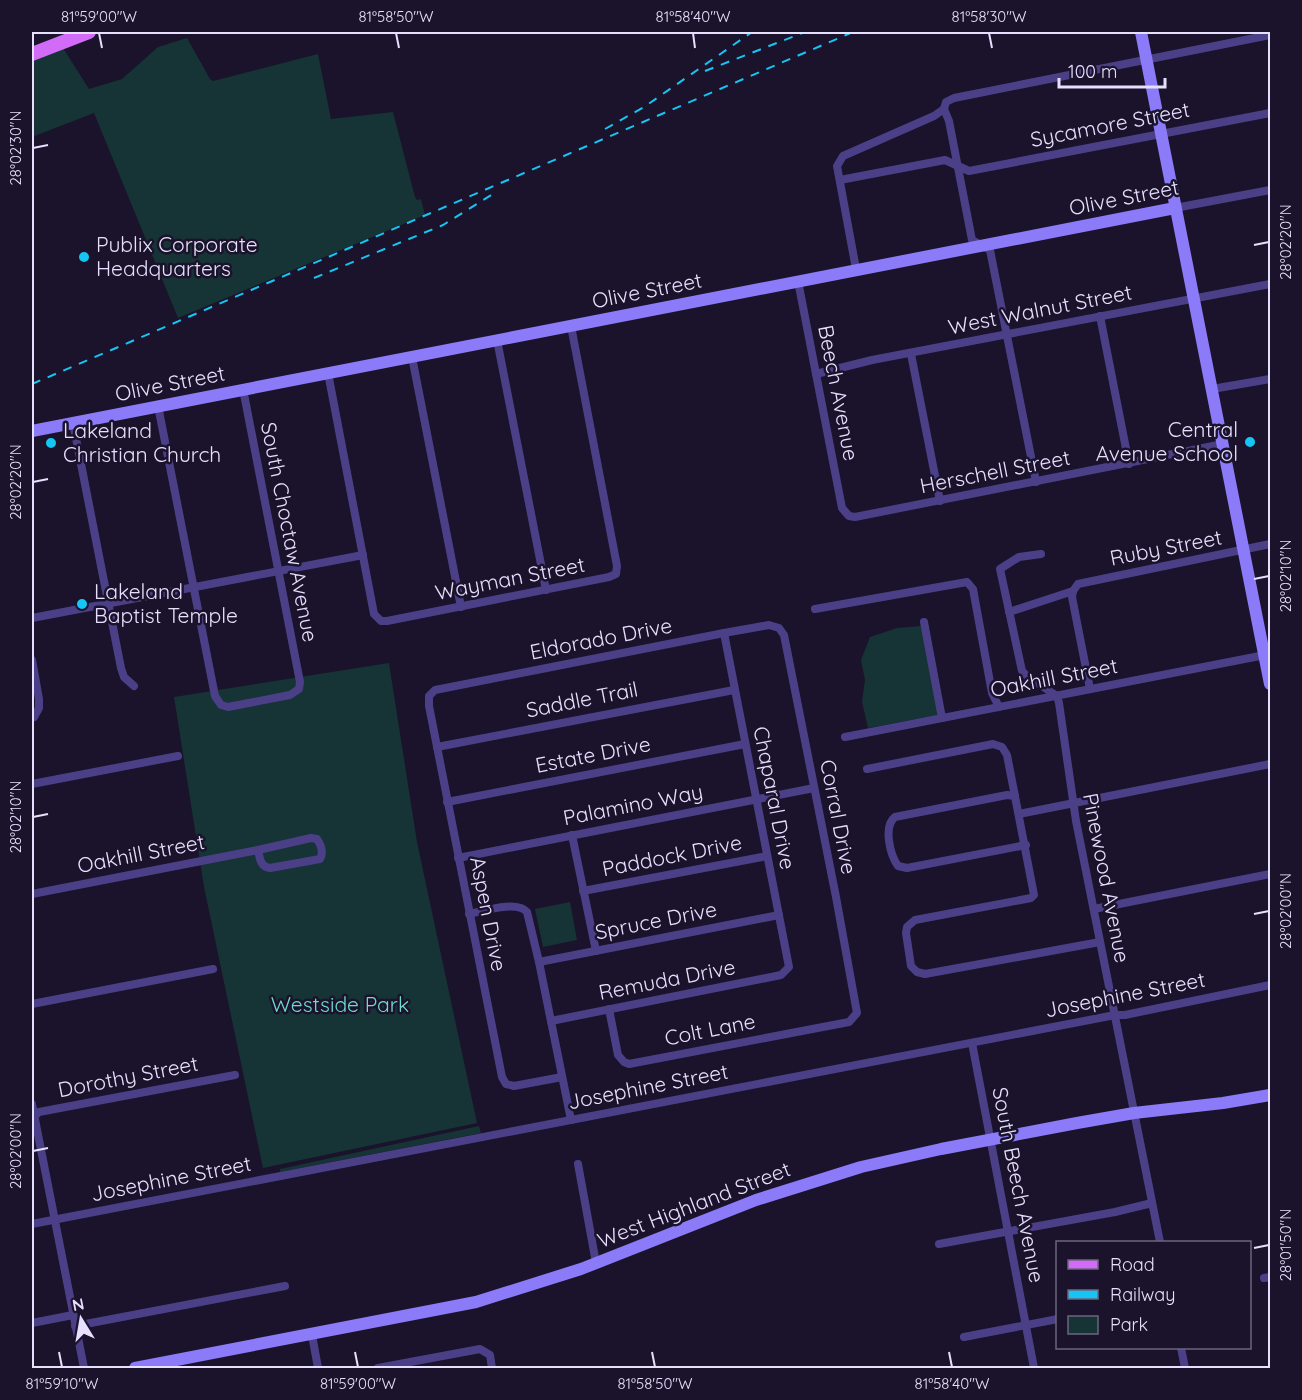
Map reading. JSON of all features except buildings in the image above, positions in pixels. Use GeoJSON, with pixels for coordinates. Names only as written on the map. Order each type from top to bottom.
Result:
{"type":"FeatureCollection","features":[{"type":"Feature","properties":{"kind":"main road"},"geometry":{"type":"LineString","coordinates":[[32,54],[89,32]]}},
{"type":"Feature","properties":{"kind":"street"},"geometry":{"type":"LineString","coordinates":[[1140,32],[1244,550],[1268,655],[1270,684]]}},
{"type":"Feature","properties":{"kind":"street"},"geometry":{"type":"LineString","coordinates":[[1036,482],[990,250],[972,240],[949,121],[944,110],[946,102],[954,98],[1146,61],[1269,34]]}},
{"type":"Feature","properties":{"kind":"street"},"geometry":{"type":"LineString","coordinates":[[856,269],[837,166],[839,162],[843,156],[944,110]]}},
{"type":"Feature","properties":{"kind":"street","name":"Sycamore Street"},"geometry":{"type":"LineString","coordinates":[[840,180],[945,160],[969,171],[1270,113]]}},
{"type":"Feature","properties":{"kind":"street","name":"Olive Street"},"geometry":{"type":"LineString","coordinates":[[32,431],[1270,190]]}},
{"type":"Feature","properties":{"kind":"street","name":"Beech Avenue"},"geometry":{"type":"LineString","coordinates":[[798,281],[842,508],[845,512]]}},
{"type":"Feature","properties":{"kind":"street","name":"West Walnut Street"},"geometry":{"type":"LineString","coordinates":[[816,374],[872,360],[1270,284]]}},
{"type":"Feature","properties":{"kind":"street"},"geometry":{"type":"LineString","coordinates":[[1100,316],[1129,464]]}},
{"type":"Feature","properties":{"kind":"street","name":"Wayman Street"},"geometry":{"type":"LineString","coordinates":[[363,555],[374,614],[378,619],[387,621],[613,576],[617,566],[571,326]]}},
{"type":"Feature","properties":{"kind":"street"},"geometry":{"type":"LineString","coordinates":[[497,340],[546,590]]}},
{"type":"Feature","properties":{"kind":"street"},"geometry":{"type":"LineString","coordinates":[[911,354],[940,501]]}},
{"type":"Feature","properties":{"kind":"street"},"geometry":{"type":"LineString","coordinates":[[412,357],[461,607]]}},
{"type":"Feature","properties":{"kind":"street"},"geometry":{"type":"LineString","coordinates":[[32,618],[363,555],[328,373]]}},
{"type":"Feature","properties":{"kind":"street"},"geometry":{"type":"LineString","coordinates":[[1212,389],[1270,379]]}},
{"type":"Feature","properties":{"kind":"street","name":"South Choctaw Avenue"},"geometry":{"type":"LineString","coordinates":[[193,588],[214,692],[221,705],[228,707],[290,695],[299,689],[300,682],[243,389]]}},
{"type":"Feature","properties":{"kind":"street"},"geometry":{"type":"LineString","coordinates":[[158,406],[193,588]]}},
{"type":"Feature","properties":{"kind":"street"},"geometry":{"type":"LineString","coordinates":[[73,423],[121,668],[124,677],[134,686]]}},
{"type":"Feature","properties":{"kind":"street","name":"Herschell Street"},"geometry":{"type":"LineString","coordinates":[[845,512],[855,517],[1223,444]]}},
{"type":"Feature","properties":{"kind":"street","name":"Ruby Street"},"geometry":{"type":"LineString","coordinates":[[1009,612],[1073,591],[1082,583],[1270,544]]}},
{"type":"Feature","properties":{"kind":"street"},"geometry":{"type":"LineString","coordinates":[[1041,554],[1019,557],[1000,569],[1022,670],[1028,677],[1057,696]]}},
{"type":"Feature","properties":{"kind":"street"},"geometry":{"type":"LineString","coordinates":[[815,609],[967,582],[973,589],[992,693],[999,707]]}},
{"type":"Feature","properties":{"kind":"street"},"geometry":{"type":"LineString","coordinates":[[1073,591],[1090,689]]}},
{"type":"Feature","properties":{"kind":"street"},"geometry":{"type":"LineString","coordinates":[[924,622],[942,718]]}},
{"type":"Feature","properties":{"kind":"street","name":"Eldorado Drive"},"geometry":{"type":"LineString","coordinates":[[430,693],[435,690],[724,633],[769,625],[779,628]]}},
{"type":"Feature","properties":{"kind":"street","name":"Corral Drive"},"geometry":{"type":"LineString","coordinates":[[779,628],[784,635],[858,1009],[856,1015]]}},
{"type":"Feature","properties":{"kind":"street","name":"Chaparal Drive"},"geometry":{"type":"LineString","coordinates":[[724,633],[789,960],[787,970]]}},
{"type":"Feature","properties":{"kind":"street","name":"Oakhill Street"},"geometry":{"type":"LineString","coordinates":[[845,737],[1268,655]]}},
{"type":"Feature","properties":{"kind":"street"},"geometry":{"type":"LineString","coordinates":[[32,660],[39,699],[39,708],[34,717]]}},
{"type":"Feature","properties":{"kind":"street","name":"Saddle Trail"},"geometry":{"type":"LineString","coordinates":[[437,747],[734,690]]}},
{"type":"Feature","properties":{"kind":"street","name":"Aspen Drive"},"geometry":{"type":"LineString","coordinates":[[430,693],[428,700],[447,802],[503,1081],[509,1086],[514,1086],[562,1077]]}},
{"type":"Feature","properties":{"kind":"street","name":"Pinewood Avenue"},"geometry":{"type":"LineString","coordinates":[[1057,696],[1073,803],[1160,1241]]}},
{"type":"Feature","properties":{"kind":"street","name":"Estate Drive"},"geometry":{"type":"LineString","coordinates":[[447,802],[745,744]]}},
{"type":"Feature","properties":{"kind":"street"},"geometry":{"type":"LineString","coordinates":[[867,769],[993,744],[1006,751],[1035,895],[1031,898],[915,920],[907,927],[906,933],[914,969],[925,975],[1100,942]]}},
{"type":"Feature","properties":{"kind":"street"},"geometry":{"type":"LineString","coordinates":[[32,784],[178,756]]}},
{"type":"Feature","properties":{"kind":"street"},"geometry":{"type":"LineString","coordinates":[[1019,814],[1270,764]]}},
{"type":"Feature","properties":{"kind":"street","name":"Palamino Way"},"geometry":{"type":"LineString","coordinates":[[458,858],[814,788]]}},
{"type":"Feature","properties":{"kind":"street"},"geometry":{"type":"LineString","coordinates":[[1015,796],[1007,795],[895,817],[889,822],[888,828],[893,859],[898,866],[907,868],[1026,845]]}},
{"type":"Feature","properties":{"kind":"street"},"geometry":{"type":"LineString","coordinates":[[572,835],[596,951]]}},
{"type":"Feature","properties":{"kind":"street","name":"Oakhill Street"},"geometry":{"type":"LineString","coordinates":[[32,894],[311,838],[317,838],[322,853],[320,859],[270,868],[263,866],[258,850]]}},
{"type":"Feature","properties":{"kind":"street","name":"Paddock Drive"},"geometry":{"type":"LineString","coordinates":[[583,891],[767,856]]}},
{"type":"Feature","properties":{"kind":"street"},"geometry":{"type":"LineString","coordinates":[[1094,909],[1270,874]]}},
{"type":"Feature","properties":{"kind":"street"},"geometry":{"type":"LineString","coordinates":[[469,914],[515,905],[524,908],[527,912],[571,1120]]}},
{"type":"Feature","properties":{"kind":"street","name":"Spruce Drive"},"geometry":{"type":"LineString","coordinates":[[539,962],[779,915]]}},
{"type":"Feature","properties":{"kind":"street"},"geometry":{"type":"LineString","coordinates":[[32,1004],[213,969]]}},
{"type":"Feature","properties":{"kind":"street","name":"Remuda Drive"},"geometry":{"type":"LineString","coordinates":[[551,1021],[781,975],[787,970]]}},
{"type":"Feature","properties":{"kind":"street","name":"Josephine Street"},"geometry":{"type":"LineString","coordinates":[[32,1224],[1115,1015],[1125,1015],[1270,985]]}},
{"type":"Feature","properties":{"kind":"street","name":"Colt Lane"},"geometry":{"type":"LineString","coordinates":[[609,1009],[618,1055],[629,1064],[849,1022],[856,1015]]}},
{"type":"Feature","properties":{"kind":"street","name":"South Beech Avenue"},"geometry":{"type":"LineString","coordinates":[[972,1043],[1034,1368]]}},
{"type":"Feature","properties":{"kind":"street","name":"Dorothy Street"},"geometry":{"type":"LineString","coordinates":[[33,1118],[39,1112],[235,1075]]}},
{"type":"Feature","properties":{"kind":"street","name":"West Highland Street"},"geometry":{"type":"LineString","coordinates":[[135,1368],[476,1302],[596,1263],[756,1200],[830,1175],[941,1149],[1034,1131],[1134,1113],[1270,1095]]}},
{"type":"Feature","properties":{"kind":"street"},"geometry":{"type":"LineString","coordinates":[[32,1104],[84,1368]]}},
{"type":"Feature","properties":{"kind":"street"},"geometry":{"type":"LineString","coordinates":[[578,1164],[596,1263]]}},
{"type":"Feature","properties":{"kind":"street"},"geometry":{"type":"LineString","coordinates":[[939,1244],[1115,1212],[1152,1203]]}},
{"type":"Feature","properties":{"kind":"street"},"geometry":{"type":"LineString","coordinates":[[75,1326],[285,1286]]}},
{"type":"Feature","properties":{"kind":"street"},"geometry":{"type":"LineString","coordinates":[[32,1323],[73,1315]]}},
{"type":"Feature","properties":{"kind":"street"},"geometry":{"type":"LineString","coordinates":[[964,1337],[1056,1319]]}},
{"type":"Feature","properties":{"kind":"street"},"geometry":{"type":"LineString","coordinates":[[312,1335],[318,1368]]}},
{"type":"Feature","properties":{"kind":"street"},"geometry":{"type":"LineString","coordinates":[[378,1368],[480,1349],[489,1355],[492,1368]]}},
{"type":"Feature","properties":{"kind":"street"},"geometry":{"type":"LineString","coordinates":[[1181,1349],[1185,1368]]}},
{"type":"Feature","properties":{"kind":"green space"},"geometry":{"type":"Polygon","coordinates":[[[187,38],[213,81],[318,54],[331,119],[393,112],[415,197],[417,200],[421,199],[425,215],[178,318],[94,113],[32,137],[32,60],[63,48],[89,89],[122,79],[158,47],[187,38]]]}},
{"type":"Feature","properties":{"kind":"green space"},"geometry":{"type":"Polygon","coordinates":[[[921,626],[938,715],[868,728],[862,702],[865,680],[861,660],[870,637],[897,628],[921,626]]]}},
{"type":"Feature","properties":{"kind":"green space","name":"Westside Park"},"geometry":{"type":"Polygon","coordinates":[[[389,663],[417,842],[477,1123],[263,1168],[204,887],[174,697],[389,663]]]}},
{"type":"Feature","properties":{"kind":"green space"},"geometry":{"type":"Polygon","coordinates":[[[570,902],[577,940],[543,947],[535,909],[570,902]]]}},
{"type":"Feature","properties":{"kind":"green space"},"geometry":{"type":"Polygon","coordinates":[[[479,1126],[481,1133],[280,1172],[280,1169],[479,1126]]]}},
{"type":"Feature","properties":{"kind":"railway"},"geometry":{"type":"LineString","coordinates":[[605,129],[644,107],[752,32]]}},
{"type":"Feature","properties":{"kind":"railway"},"geometry":{"type":"LineString","coordinates":[[705,71],[805,32]]}},
{"type":"Feature","properties":{"kind":"railway"},"geometry":{"type":"LineString","coordinates":[[32,384],[853,32]]}},
{"type":"Feature","properties":{"kind":"railway"},"geometry":{"type":"LineString","coordinates":[[314,278],[443,225],[493,194]]}},
{"type":"Feature","properties":{"kind":"place","name":"Publix Corporate Headquarters"},"geometry":{"type":"Point","coordinates":[84,257]}},
{"type":"Feature","properties":{"kind":"place","name":"Central Avenue School"},"geometry":{"type":"Point","coordinates":[1250,442]}},
{"type":"Feature","properties":{"kind":"place","name":"Lakeland Christian Church"},"geometry":{"type":"Point","coordinates":[51,443]}},
{"type":"Feature","properties":{"kind":"place","name":"Lakeland Baptist Temple"},"geometry":{"type":"Point","coordinates":[82,604]}}]}
